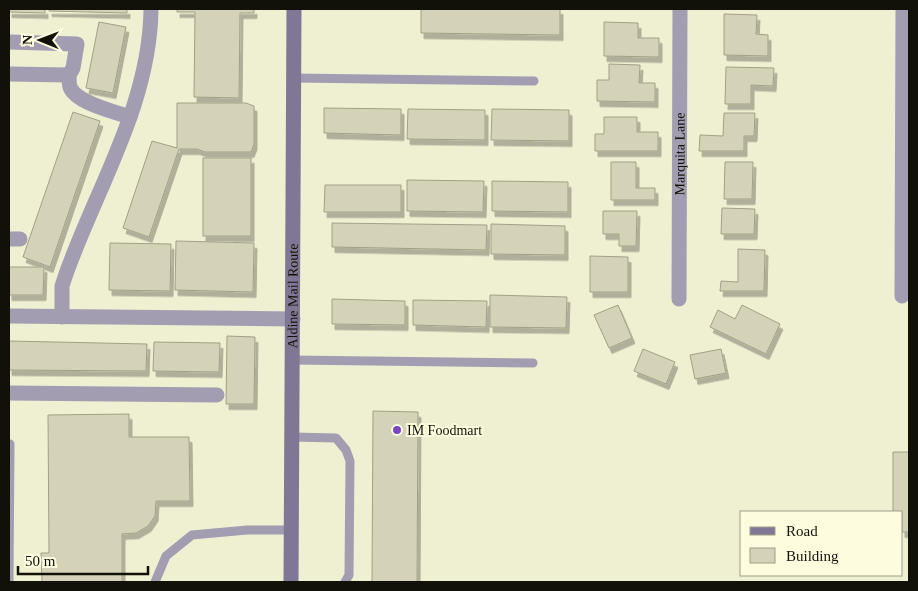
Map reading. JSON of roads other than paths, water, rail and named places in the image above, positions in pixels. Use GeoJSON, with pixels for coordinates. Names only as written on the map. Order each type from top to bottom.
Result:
{"type":"FeatureCollection","features":[{"type":"Feature","properties":{"kind":"main road","name":"Aldine Mail Route"},"geometry":{"type":"LineString","coordinates":[[291,582],[294,9]]}},
{"type":"Feature","properties":{"kind":"street"},"geometry":{"type":"LineString","coordinates":[[62,317],[62,286],[66,274],[137,96],[148,48],[151,9]]}},
{"type":"Feature","properties":{"kind":"street","name":"Marquita Lane"},"geometry":{"type":"LineString","coordinates":[[679,299],[680,9]]}},
{"type":"Feature","properties":{"kind":"street"},"geometry":{"type":"LineString","coordinates":[[902,296],[903,9]]}},
{"type":"Feature","properties":{"kind":"street"},"geometry":{"type":"LineString","coordinates":[[9,42],[77,44],[73,68],[69,75],[70,88],[76,96],[87,102],[130,117]]}},
{"type":"Feature","properties":{"kind":"street"},"geometry":{"type":"LineString","coordinates":[[9,74],[69,75]]}},
{"type":"Feature","properties":{"kind":"street"},"geometry":{"type":"LineString","coordinates":[[9,316],[293,319]]}},
{"type":"Feature","properties":{"kind":"street"},"geometry":{"type":"LineString","coordinates":[[9,393],[217,395]]}},
{"type":"Feature","properties":{"kind":"lane"},"geometry":{"type":"LineString","coordinates":[[293,78],[534,82]]}},
{"type":"Feature","properties":{"kind":"lane"},"geometry":{"type":"LineString","coordinates":[[292,360],[533,363]]}},
{"type":"Feature","properties":{"kind":"lane"},"geometry":{"type":"LineString","coordinates":[[292,437],[336,438],[346,450],[350,461],[349,575],[345,582]]}},
{"type":"Feature","properties":{"kind":"lane"},"geometry":{"type":"LineString","coordinates":[[9,582],[10,444]]}},
{"type":"Feature","properties":{"kind":"lane"},"geometry":{"type":"LineString","coordinates":[[155,582],[166,556],[192,535],[247,530],[291,530]]}},
{"type":"Feature","properties":{"kind":"place","name":"IM Foodmart"},"geometry":{"type":"Point","coordinates":[397,430]}}]}
